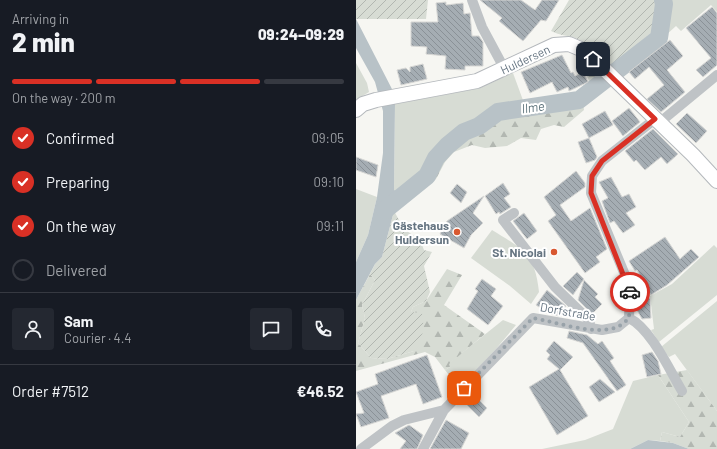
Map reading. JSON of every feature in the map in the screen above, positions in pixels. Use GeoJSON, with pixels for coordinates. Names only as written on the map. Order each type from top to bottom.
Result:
{"type":"FeatureCollection","features":[{"type":"Feature","properties":{"kind":"street"},"geometry":{"type":"LineString","coordinates":[[472,0],[482,27],[504,68]]}},
{"type":"Feature","properties":{"kind":"street","name":"Huldersen"},"geometry":{"type":"LineString","coordinates":[[356,110],[363,104],[376,100],[477,80],[554,45],[569,44],[583,50],[603,68],[693,155],[717,181]]}},
{"type":"Feature","properties":{"kind":"street"},"geometry":{"type":"LineString","coordinates":[[682,391],[656,347],[637,322],[629,318],[630,288],[591,193],[592,176],[602,161],[717,75]]}},
{"type":"Feature","properties":{"kind":"street"},"geometry":{"type":"LineString","coordinates":[[514,213],[503,220],[555,287],[589,320],[591,329]]}},
{"type":"Feature","properties":{"kind":"street","name":"Dorfstraße"},"geometry":{"type":"LineString","coordinates":[[444,410],[533,318],[602,330],[618,327],[629,318]]}},
{"type":"Feature","properties":{"kind":"street"},"geometry":{"type":"LineString","coordinates":[[361,449],[392,426],[404,420],[444,410]]}},
{"type":"Feature","properties":{"kind":"street"},"geometry":{"type":"LineString","coordinates":[[423,449],[444,410]]}},
{"type":"Feature","properties":{"kind":"green space"},"geometry":{"type":"Polygon","coordinates":[[[356,0],[428,0],[426,19],[356,19],[356,0]]]}},
{"type":"Feature","properties":{"kind":"green space"},"geometry":{"type":"Polygon","coordinates":[[[569,0],[657,0],[655,34],[613,68],[586,43],[551,31],[569,0]]]}},
{"type":"Feature","properties":{"kind":"green space"},"geometry":{"type":"Polygon","coordinates":[[[657,0],[717,0],[717,12],[711,5],[681,31],[676,26],[620,75],[613,68],[655,34],[657,0]]]}},
{"type":"Feature","properties":{"kind":"green space"},"geometry":{"type":"Polygon","coordinates":[[[356,63],[367,83],[369,92],[356,100],[356,63]]]}},
{"type":"Feature","properties":{"kind":"green space"},"geometry":{"type":"Polygon","coordinates":[[[586,64],[610,85],[598,94],[583,101],[584,110],[564,127],[554,125],[541,129],[536,140],[521,138],[507,146],[485,148],[472,145],[454,152],[445,162],[436,179],[394,211],[397,192],[421,175],[440,146],[459,130],[498,109],[575,94],[586,89],[590,84],[586,73],[588,71],[586,64]]]}},
{"type":"Feature","properties":{"kind":"green space"},"geometry":{"type":"Polygon","coordinates":[[[513,73],[524,103],[498,109],[459,130],[432,158],[420,175],[397,192],[394,191],[395,104],[480,88],[513,73]]]}},
{"type":"Feature","properties":{"kind":"green space"},"geometry":{"type":"Polygon","coordinates":[[[356,189],[377,197],[368,235],[356,262],[356,189]]]}},
{"type":"Feature","properties":{"kind":"green space"},"geometry":{"type":"Polygon","coordinates":[[[394,211],[404,229],[420,240],[424,250],[432,252],[424,266],[430,292],[426,301],[413,307],[411,312],[422,313],[424,330],[414,351],[387,359],[371,358],[358,343],[365,318],[362,305],[375,280],[370,274],[375,264],[382,257],[394,211]]]}},
{"type":"Feature","properties":{"kind":"green space"},"geometry":{"type":"Polygon","coordinates":[[[492,230],[512,242],[526,254],[531,261],[537,279],[539,292],[531,304],[510,286],[471,258],[492,230]]]}},
{"type":"Feature","properties":{"kind":"green space"},"geometry":{"type":"Polygon","coordinates":[[[714,245],[717,248],[717,295],[659,342],[651,330],[654,329],[650,296],[672,284],[714,245]]]}},
{"type":"Feature","properties":{"kind":"green space"},"geometry":{"type":"Polygon","coordinates":[[[447,269],[462,275],[444,305],[485,334],[449,364],[450,367],[445,370],[435,357],[425,352],[356,371],[356,300],[370,274],[375,280],[362,305],[365,318],[358,343],[371,358],[387,359],[414,351],[411,312],[413,307],[426,301],[447,269]]]}},
{"type":"Feature","properties":{"kind":"green space"},"geometry":{"type":"Polygon","coordinates":[[[717,301],[717,411],[675,354],[669,357],[661,347],[717,301]]]}},
{"type":"Feature","properties":{"kind":"green space"},"geometry":{"type":"Polygon","coordinates":[[[503,320],[516,325],[464,383],[457,376],[453,380],[445,370],[450,367],[448,364],[503,320]]]}},
{"type":"Feature","properties":{"kind":"green space"},"geometry":{"type":"Polygon","coordinates":[[[687,370],[717,411],[717,449],[689,449],[673,443],[660,441],[662,432],[680,437],[689,422],[658,375],[687,370]]]}},
{"type":"Feature","properties":{"kind":"green space"},"geometry":{"type":"Polygon","coordinates":[[[658,375],[689,422],[680,437],[662,432],[660,441],[648,440],[630,449],[542,449],[585,440],[613,429],[633,381],[658,375]]]}},
{"type":"Feature","properties":{"kind":"shaded area"},"geometry":{"type":"Polygon","coordinates":[[[356,19],[393,91],[395,104],[394,190],[397,192],[394,211],[382,257],[375,264],[356,300],[356,262],[368,235],[377,197],[383,153],[383,111],[375,82],[356,48],[356,19]]]}},
{"type":"Feature","properties":{"kind":"shaded area"},"geometry":{"type":"Polygon","coordinates":[[[648,440],[673,443],[689,449],[630,449],[648,440]]]}},
{"type":"Feature","properties":{"kind":"building"},"geometry":{"type":"Polygon","coordinates":[[[480,0],[521,0],[535,10],[542,0],[559,0],[546,21],[541,20],[523,41],[499,21],[502,18],[480,0]]]}},
{"type":"Feature","properties":{"kind":"building"},"geometry":{"type":"Polygon","coordinates":[[[446,2],[446,5],[463,3],[464,14],[470,13],[472,36],[479,36],[483,42],[483,66],[465,66],[465,70],[445,69],[446,56],[426,54],[427,47],[411,46],[411,22],[438,22],[436,3],[446,2]]]}},
{"type":"Feature","properties":{"kind":"building"},"geometry":{"type":"Polygon","coordinates":[[[712,7],[717,13],[717,65],[703,77],[696,70],[711,58],[686,28],[712,7]]]}},
{"type":"Feature","properties":{"kind":"building"},"geometry":{"type":"Polygon","coordinates":[[[670,40],[683,56],[667,70],[685,92],[661,112],[647,99],[664,85],[649,67],[635,79],[629,72],[670,40]]]}},
{"type":"Feature","properties":{"kind":"building"},"geometry":{"type":"Polygon","coordinates":[[[562,55],[571,73],[573,72],[575,76],[583,72],[588,82],[569,91],[568,87],[557,92],[552,82],[530,93],[521,72],[562,55]]]}},
{"type":"Feature","properties":{"kind":"building"},"geometry":{"type":"Polygon","coordinates":[[[423,64],[427,79],[401,85],[397,70],[406,68],[410,72],[410,67],[423,64]]]}},
{"type":"Feature","properties":{"kind":"building"},"geometry":{"type":"Polygon","coordinates":[[[629,108],[640,122],[623,136],[612,121],[629,108]]]}},
{"type":"Feature","properties":{"kind":"building"},"geometry":{"type":"Polygon","coordinates":[[[605,111],[613,125],[589,138],[582,124],[605,111]]]}},
{"type":"Feature","properties":{"kind":"building"},"geometry":{"type":"Polygon","coordinates":[[[687,113],[707,131],[696,143],[676,124],[687,113]]]}},
{"type":"Feature","properties":{"kind":"building"},"geometry":{"type":"Polygon","coordinates":[[[653,129],[678,154],[667,164],[661,157],[645,170],[636,160],[634,162],[625,151],[653,129]]]}},
{"type":"Feature","properties":{"kind":"building"},"geometry":{"type":"Polygon","coordinates":[[[589,138],[597,157],[595,160],[586,163],[578,142],[589,138]]]}},
{"type":"Feature","properties":{"kind":"building"},"geometry":{"type":"Polygon","coordinates":[[[356,157],[378,165],[376,177],[356,170],[356,157]]]}},
{"type":"Feature","properties":{"kind":"building"},"geometry":{"type":"Polygon","coordinates":[[[576,171],[585,183],[585,187],[560,205],[571,221],[590,208],[607,249],[596,257],[600,262],[585,273],[548,221],[556,215],[544,197],[576,171]]]}},
{"type":"Feature","properties":{"kind":"building"},"geometry":{"type":"Polygon","coordinates":[[[611,177],[622,197],[629,194],[636,207],[626,213],[635,225],[623,233],[614,221],[610,223],[602,201],[608,198],[599,182],[611,177]]]}},
{"type":"Feature","properties":{"kind":"building"},"geometry":{"type":"Polygon","coordinates":[[[503,183],[510,194],[504,198],[511,207],[500,214],[499,212],[496,214],[485,196],[503,183]]]}},
{"type":"Feature","properties":{"kind":"building"},"geometry":{"type":"Polygon","coordinates":[[[457,184],[467,192],[461,203],[450,193],[457,184]]]}},
{"type":"Feature","properties":{"kind":"building"},"geometry":{"type":"Polygon","coordinates":[[[484,196],[473,213],[483,223],[471,235],[464,248],[440,234],[447,221],[484,196]]]}},
{"type":"Feature","properties":{"kind":"building"},"geometry":{"type":"Polygon","coordinates":[[[524,213],[537,231],[527,239],[513,221],[524,213]]]}},
{"type":"Feature","properties":{"kind":"building"},"geometry":{"type":"Polygon","coordinates":[[[665,237],[680,259],[691,249],[699,257],[667,285],[651,295],[637,270],[635,271],[629,261],[665,237]]]}},
{"type":"Feature","properties":{"kind":"building"},"geometry":{"type":"Polygon","coordinates":[[[577,272],[584,279],[573,295],[563,286],[577,272]]]}},
{"type":"Feature","properties":{"kind":"building"},"geometry":{"type":"Polygon","coordinates":[[[482,279],[496,289],[491,296],[503,306],[488,325],[467,309],[478,291],[475,289],[482,279]]]}},
{"type":"Feature","properties":{"kind":"building"},"geometry":{"type":"Polygon","coordinates":[[[584,280],[598,294],[595,297],[602,304],[592,314],[578,300],[584,280]]]}},
{"type":"Feature","properties":{"kind":"building"},"geometry":{"type":"Polygon","coordinates":[[[547,290],[566,306],[559,316],[550,314],[536,305],[547,290]]]}},
{"type":"Feature","properties":{"kind":"building"},"geometry":{"type":"Polygon","coordinates":[[[650,298],[651,318],[642,319],[637,310],[637,299],[650,298]]]}},
{"type":"Feature","properties":{"kind":"building"},"geometry":{"type":"Polygon","coordinates":[[[569,331],[587,335],[598,344],[602,341],[614,358],[610,361],[626,385],[617,391],[583,343],[567,338],[569,331]]]}},
{"type":"Feature","properties":{"kind":"building"},"geometry":{"type":"Polygon","coordinates":[[[554,341],[573,357],[560,370],[588,416],[557,435],[529,387],[559,369],[547,359],[550,355],[546,351],[554,341]]]}},
{"type":"Feature","properties":{"kind":"building"},"geometry":{"type":"Polygon","coordinates":[[[652,352],[658,361],[661,374],[647,377],[642,355],[652,352]]]}},
{"type":"Feature","properties":{"kind":"building"},"geometry":{"type":"Polygon","coordinates":[[[427,355],[442,397],[423,404],[416,384],[381,396],[389,418],[361,427],[356,414],[364,413],[356,392],[378,384],[375,374],[427,355]]]}},
{"type":"Feature","properties":{"kind":"building"},"geometry":{"type":"Polygon","coordinates":[[[457,377],[462,382],[453,392],[448,386],[457,377]]]}},
{"type":"Feature","properties":{"kind":"building"},"geometry":{"type":"Polygon","coordinates":[[[600,379],[615,392],[599,402],[589,387],[600,379]]]}},
{"type":"Feature","properties":{"kind":"building"},"geometry":{"type":"Polygon","coordinates":[[[473,394],[487,408],[479,417],[465,403],[473,394]]]}},
{"type":"Feature","properties":{"kind":"building"},"geometry":{"type":"Polygon","coordinates":[[[446,420],[469,433],[461,449],[430,449],[446,420]]]}},
{"type":"Feature","properties":{"kind":"building"},"geometry":{"type":"Polygon","coordinates":[[[409,425],[423,435],[417,449],[400,449],[406,441],[395,433],[409,425]]]}},
{"type":"Feature","properties":{"kind":"waterway","name":"Ilme"},"geometry":{"type":"LineString","coordinates":[[385,210],[427,176],[436,158],[447,146],[464,132],[479,126],[498,112],[579,100],[659,38],[664,4],[663,0]]}},
{"type":"Feature","properties":{"kind":"way so far"},"geometry":{"type":"LineString","coordinates":[[464,388],[527,322],[533,318],[591,329],[602,330],[618,327],[629,318],[631,304],[630,292]]}},
{"type":"Feature","properties":{"kind":"place","name":"Gästehaus Huldersun"},"geometry":{"type":"Point","coordinates":[457,232]}},
{"type":"Feature","properties":{"kind":"place","name":"St. Nicolai"},"geometry":{"type":"Point","coordinates":[554,252]}},
{"type":"Feature","properties":{"kind":"route"},"geometry":{"type":"LineString","coordinates":[[593,59],[655,119],[602,161],[592,176],[591,193],[630,288],[630,292]]}}]}
